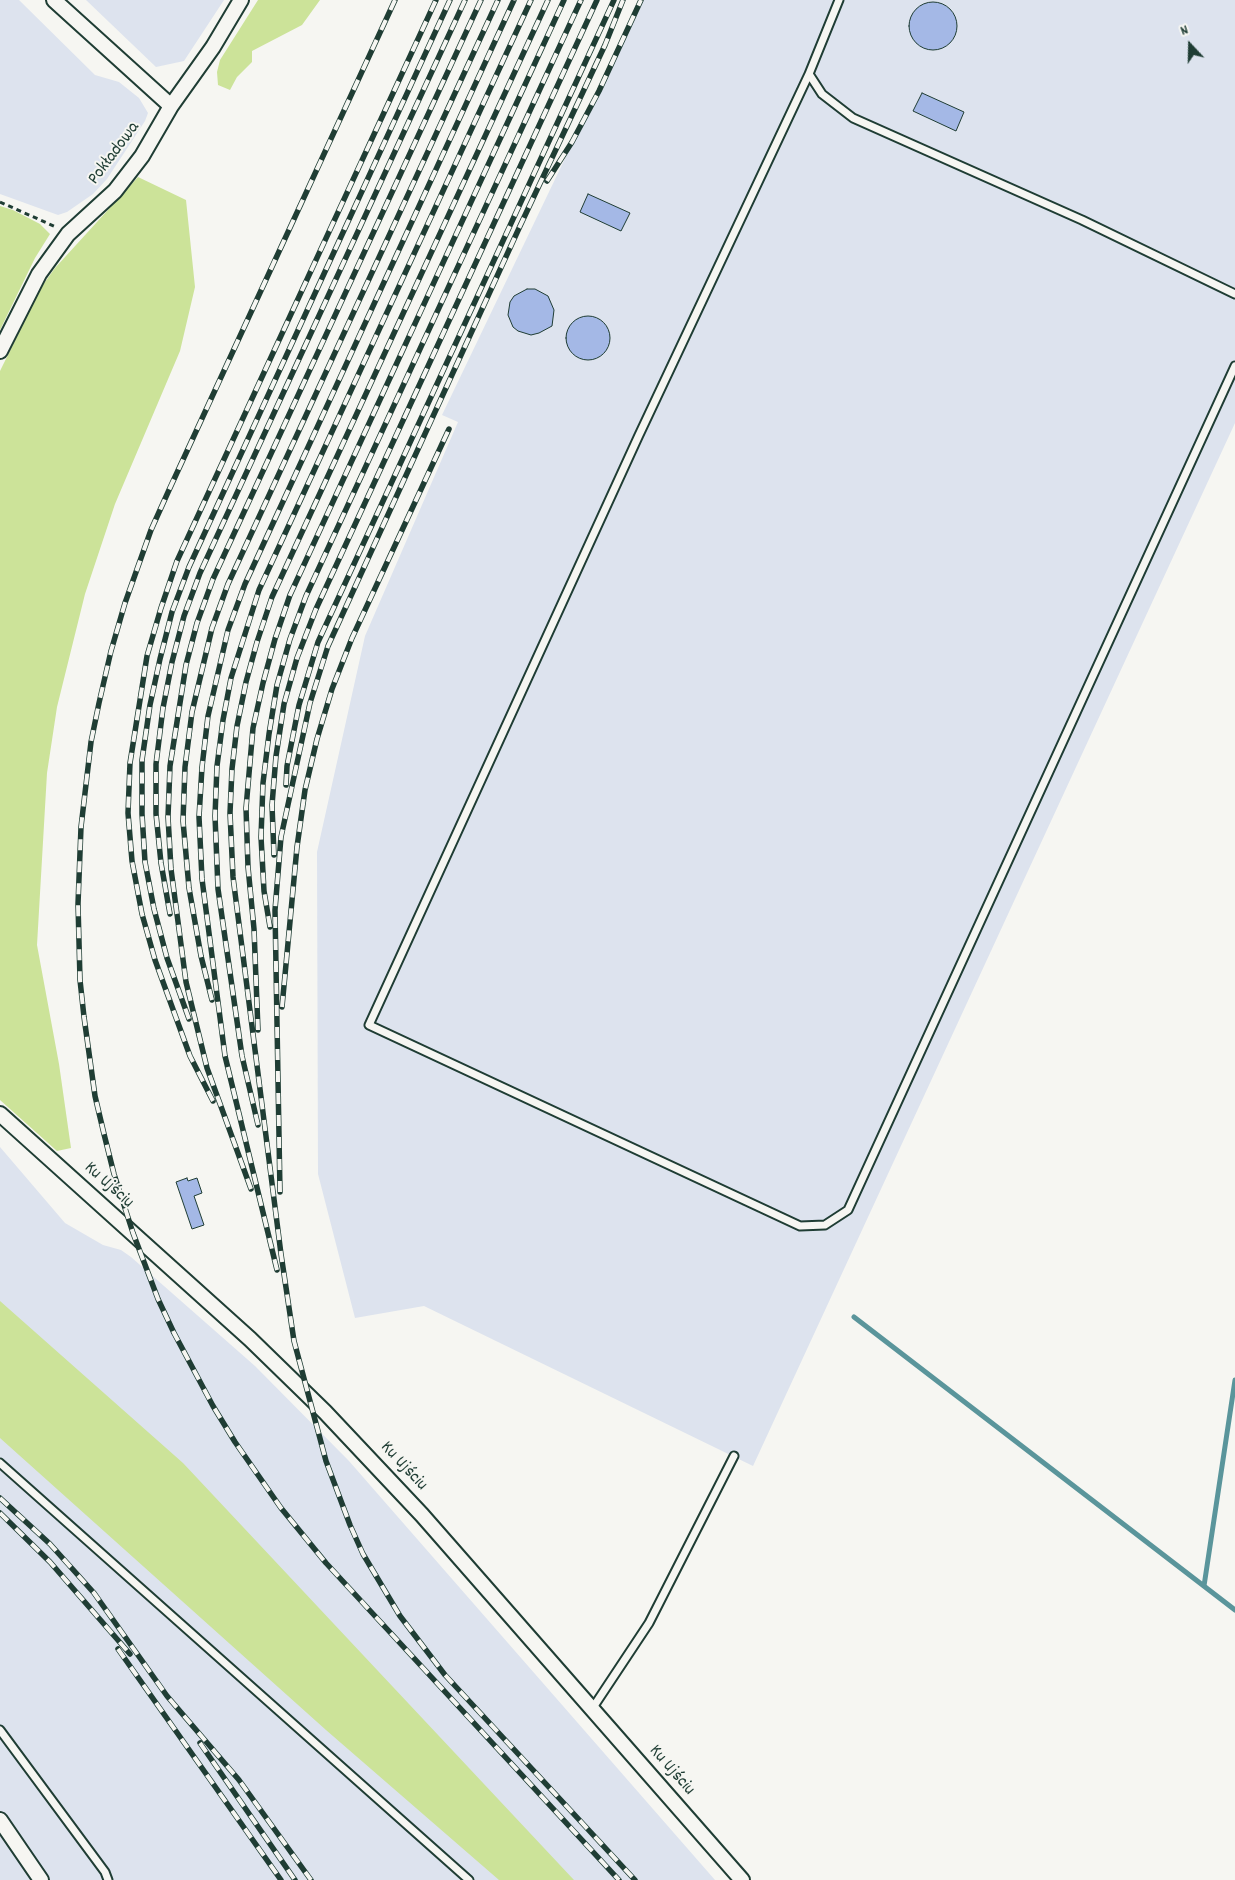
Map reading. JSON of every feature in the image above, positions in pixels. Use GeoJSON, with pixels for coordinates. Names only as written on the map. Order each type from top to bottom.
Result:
{"type":"FeatureCollection","features":[{"type":"Feature","properties":{"kind":"street"},"geometry":{"type":"LineString","coordinates":[[54,0],[171,106]]}},
{"type":"Feature","properties":{"kind":"street","name":"Pokładowa"},"geometry":{"type":"LineString","coordinates":[[0,351],[39,274],[68,234],[115,191],[142,156],[171,106],[213,47],[241,0]]}},
{"type":"Feature","properties":{"kind":"street","name":"Ku Ujściu"},"geometry":{"type":"LineString","coordinates":[[0,1114],[181,1276],[307,1393],[422,1516],[742,1880]]}},
{"type":"Feature","properties":{"kind":"street"},"geometry":{"type":"LineString","coordinates":[[0,1820],[42,1880]]}},
{"type":"Feature","properties":{"kind":"lane"},"geometry":{"type":"LineString","coordinates":[[839,0],[809,74],[634,445],[369,1025],[800,1226],[824,1225],[848,1210],[1235,366]]}},
{"type":"Feature","properties":{"kind":"lane"},"geometry":{"type":"LineString","coordinates":[[809,74],[822,94],[853,118],[1082,220],[1235,294]]}},
{"type":"Feature","properties":{"kind":"lane"},"geometry":{"type":"LineString","coordinates":[[591,1709],[649,1623],[734,1456]]}},
{"type":"Feature","properties":{"kind":"lane"},"geometry":{"type":"LineString","coordinates":[[0,1463],[469,1880]]}},
{"type":"Feature","properties":{"kind":"lane"},"geometry":{"type":"LineString","coordinates":[[0,1730],[105,1872],[108,1880]]}},
{"type":"Feature","properties":{"kind":"path"},"geometry":{"type":"LineString","coordinates":[[0,202],[51,224]]}},
{"type":"Feature","properties":{"kind":"shaded area"},"geometry":{"type":"Polygon","coordinates":[[[0,0],[19,0],[95,75],[119,82],[139,98],[148,113],[145,121],[107,179],[93,194],[67,212],[58,215],[0,194],[0,0]]]}},
{"type":"Feature","properties":{"kind":"shaded area"},"geometry":{"type":"Polygon","coordinates":[[[86,0],[224,0],[184,61],[156,67],[86,0]]]}},
{"type":"Feature","properties":{"kind":"shaded area"},"geometry":{"type":"Polygon","coordinates":[[[641,0],[1235,0],[1235,423],[753,1466],[424,1306],[355,1318],[318,1174],[317,852],[365,636],[458,422],[442,415],[641,0]]]}},
{"type":"Feature","properties":{"kind":"shaded area"},"geometry":{"type":"Polygon","coordinates":[[[0,1147],[65,1223],[103,1245],[121,1250],[131,1257],[255,1366],[349,1461],[715,1880],[0,1880],[0,1147]]]}},
{"type":"Feature","properties":{"kind":"green space"},"geometry":{"type":"Polygon","coordinates":[[[258,0],[320,0],[302,25],[252,51],[252,62],[237,77],[230,90],[218,85],[217,72],[220,60],[258,0]]]}},
{"type":"Feature","properties":{"kind":"green space"},"geometry":{"type":"Polygon","coordinates":[[[138,177],[186,200],[195,287],[180,351],[115,504],[85,594],[57,707],[47,773],[37,945],[59,1064],[71,1148],[57,1151],[0,1100],[0,371],[42,286],[55,268],[138,177]]]}},
{"type":"Feature","properties":{"kind":"green space"},"geometry":{"type":"Polygon","coordinates":[[[0,206],[13,210],[40,224],[50,234],[35,258],[0,330],[0,206]]]}},
{"type":"Feature","properties":{"kind":"green space"},"geometry":{"type":"Polygon","coordinates":[[[0,1301],[183,1463],[574,1880],[499,1880],[326,1730],[0,1438],[0,1301]]]}},
{"type":"Feature","properties":{"kind":"building"},"geometry":{"type":"Polygon","coordinates":[[[933,2],[942,4],[950,9],[955,17],[957,26],[955,35],[950,43],[942,48],[933,50],[924,48],[916,43],[911,35],[909,26],[911,17],[916,9],[924,4],[933,2]]]}},
{"type":"Feature","properties":{"kind":"building"},"geometry":{"type":"Polygon","coordinates":[[[922,93],[964,112],[956,131],[913,111],[922,93]]]}},
{"type":"Feature","properties":{"kind":"building"},"geometry":{"type":"Polygon","coordinates":[[[588,194],[630,213],[621,231],[580,212],[588,194]]]}},
{"type":"Feature","properties":{"kind":"building"},"geometry":{"type":"Polygon","coordinates":[[[527,289],[535,289],[548,296],[554,310],[552,326],[531,335],[518,331],[513,327],[508,315],[510,302],[514,296],[527,289]]]}},
{"type":"Feature","properties":{"kind":"building"},"geometry":{"type":"Polygon","coordinates":[[[592,316],[604,322],[609,329],[609,347],[604,354],[597,359],[584,360],[576,357],[569,350],[566,334],[569,326],[576,319],[592,316]]]}},
{"type":"Feature","properties":{"kind":"building"},"geometry":{"type":"Polygon","coordinates":[[[187,1178],[188,1181],[197,1178],[202,1193],[194,1196],[204,1225],[192,1229],[176,1182],[187,1178]]]}},
{"type":"Feature","properties":{"kind":"waterway"},"geometry":{"type":"LineString","coordinates":[[854,1317],[1235,1610]]}},
{"type":"Feature","properties":{"kind":"waterway"},"geometry":{"type":"LineString","coordinates":[[1204,1586],[1235,1380]]}},
{"type":"Feature","properties":{"kind":"railway"},"geometry":{"type":"LineString","coordinates":[[395,0],[151,530],[125,603],[111,651],[91,742],[81,827],[78,904],[80,980],[84,1017],[95,1096],[114,1174],[133,1233],[158,1299],[174,1333],[213,1406],[235,1442],[281,1508],[326,1563],[619,1880]]}},
{"type":"Feature","properties":{"kind":"railway"},"geometry":{"type":"LineString","coordinates":[[213,1101],[190,1056],[155,960],[142,914],[132,861],[128,813],[130,763],[147,656],[177,561],[436,0]]}},
{"type":"Feature","properties":{"kind":"railway"},"geometry":{"type":"LineString","coordinates":[[189,1019],[167,958],[154,909],[145,862],[142,814],[142,760],[150,705],[172,612],[189,567],[450,0]]}},
{"type":"Feature","properties":{"kind":"railway"},"geometry":{"type":"LineString","coordinates":[[170,914],[161,863],[156,814],[156,764],[163,708],[184,616],[200,573],[465,0]]}},
{"type":"Feature","properties":{"kind":"railway"},"geometry":{"type":"LineString","coordinates":[[251,1189],[207,1068],[186,982],[171,869],[168,817],[170,766],[186,665],[197,623],[213,579],[481,0]]}},
{"type":"Feature","properties":{"kind":"railway"},"geometry":{"type":"LineString","coordinates":[[212,1000],[201,956],[189,888],[183,821],[185,767],[192,712],[212,628],[228,584],[498,0]]}},
{"type":"Feature","properties":{"kind":"railway"},"geometry":{"type":"LineString","coordinates":[[277,1270],[225,1056],[202,879],[199,817],[208,716],[228,630],[245,584],[514,0]]}},
{"type":"Feature","properties":{"kind":"railway"},"geometry":{"type":"LineString","coordinates":[[258,1125],[242,1056],[218,889],[215,816],[217,766],[231,678],[259,590],[531,0]]}},
{"type":"Feature","properties":{"kind":"railway"},"geometry":{"type":"LineString","coordinates":[[548,0],[272,597],[246,682],[237,726],[232,769],[230,813],[233,877],[281,1254],[294,1341],[326,1461],[350,1525],[363,1554],[400,1616],[445,1675],[635,1880]]}},
{"type":"Feature","properties":{"kind":"railway"},"geometry":{"type":"LineString","coordinates":[[258,1030],[246,808],[253,728],[275,639],[290,595],[564,0]]}},
{"type":"Feature","properties":{"kind":"railway"},"geometry":{"type":"LineString","coordinates":[[270,927],[264,891],[261,837],[263,783],[277,685],[290,639],[306,596],[581,0]]}},
{"type":"Feature","properties":{"kind":"railway"},"geometry":{"type":"LineString","coordinates":[[274,855],[272,805],[276,756],[284,704],[297,658],[316,609],[597,0]]}},
{"type":"Feature","properties":{"kind":"railway"},"geometry":{"type":"LineString","coordinates":[[286,785],[287,766],[299,705],[318,642],[614,0]]}},
{"type":"Feature","properties":{"kind":"railway"},"geometry":{"type":"LineString","coordinates":[[280,1192],[275,910],[281,837],[310,703],[328,646],[605,45],[623,0]]}},
{"type":"Feature","properties":{"kind":"railway"},"geometry":{"type":"LineString","coordinates":[[547,181],[572,142],[599,91],[641,0]]}},
{"type":"Feature","properties":{"kind":"railway"},"geometry":{"type":"LineString","coordinates":[[282,1007],[297,847],[305,790],[317,739],[332,689],[352,638],[449,429]]}},
{"type":"Feature","properties":{"kind":"railway"},"geometry":{"type":"LineString","coordinates":[[0,1498],[50,1544],[94,1593],[167,1696],[239,1780],[311,1880]]}},
{"type":"Feature","properties":{"kind":"railway"},"geometry":{"type":"LineString","coordinates":[[0,1513],[50,1562],[130,1654]]}},
{"type":"Feature","properties":{"kind":"railway"},"geometry":{"type":"LineString","coordinates":[[118,1649],[281,1880]]}},
{"type":"Feature","properties":{"kind":"railway"},"geometry":{"type":"LineString","coordinates":[[200,1743],[295,1880]]}}]}
